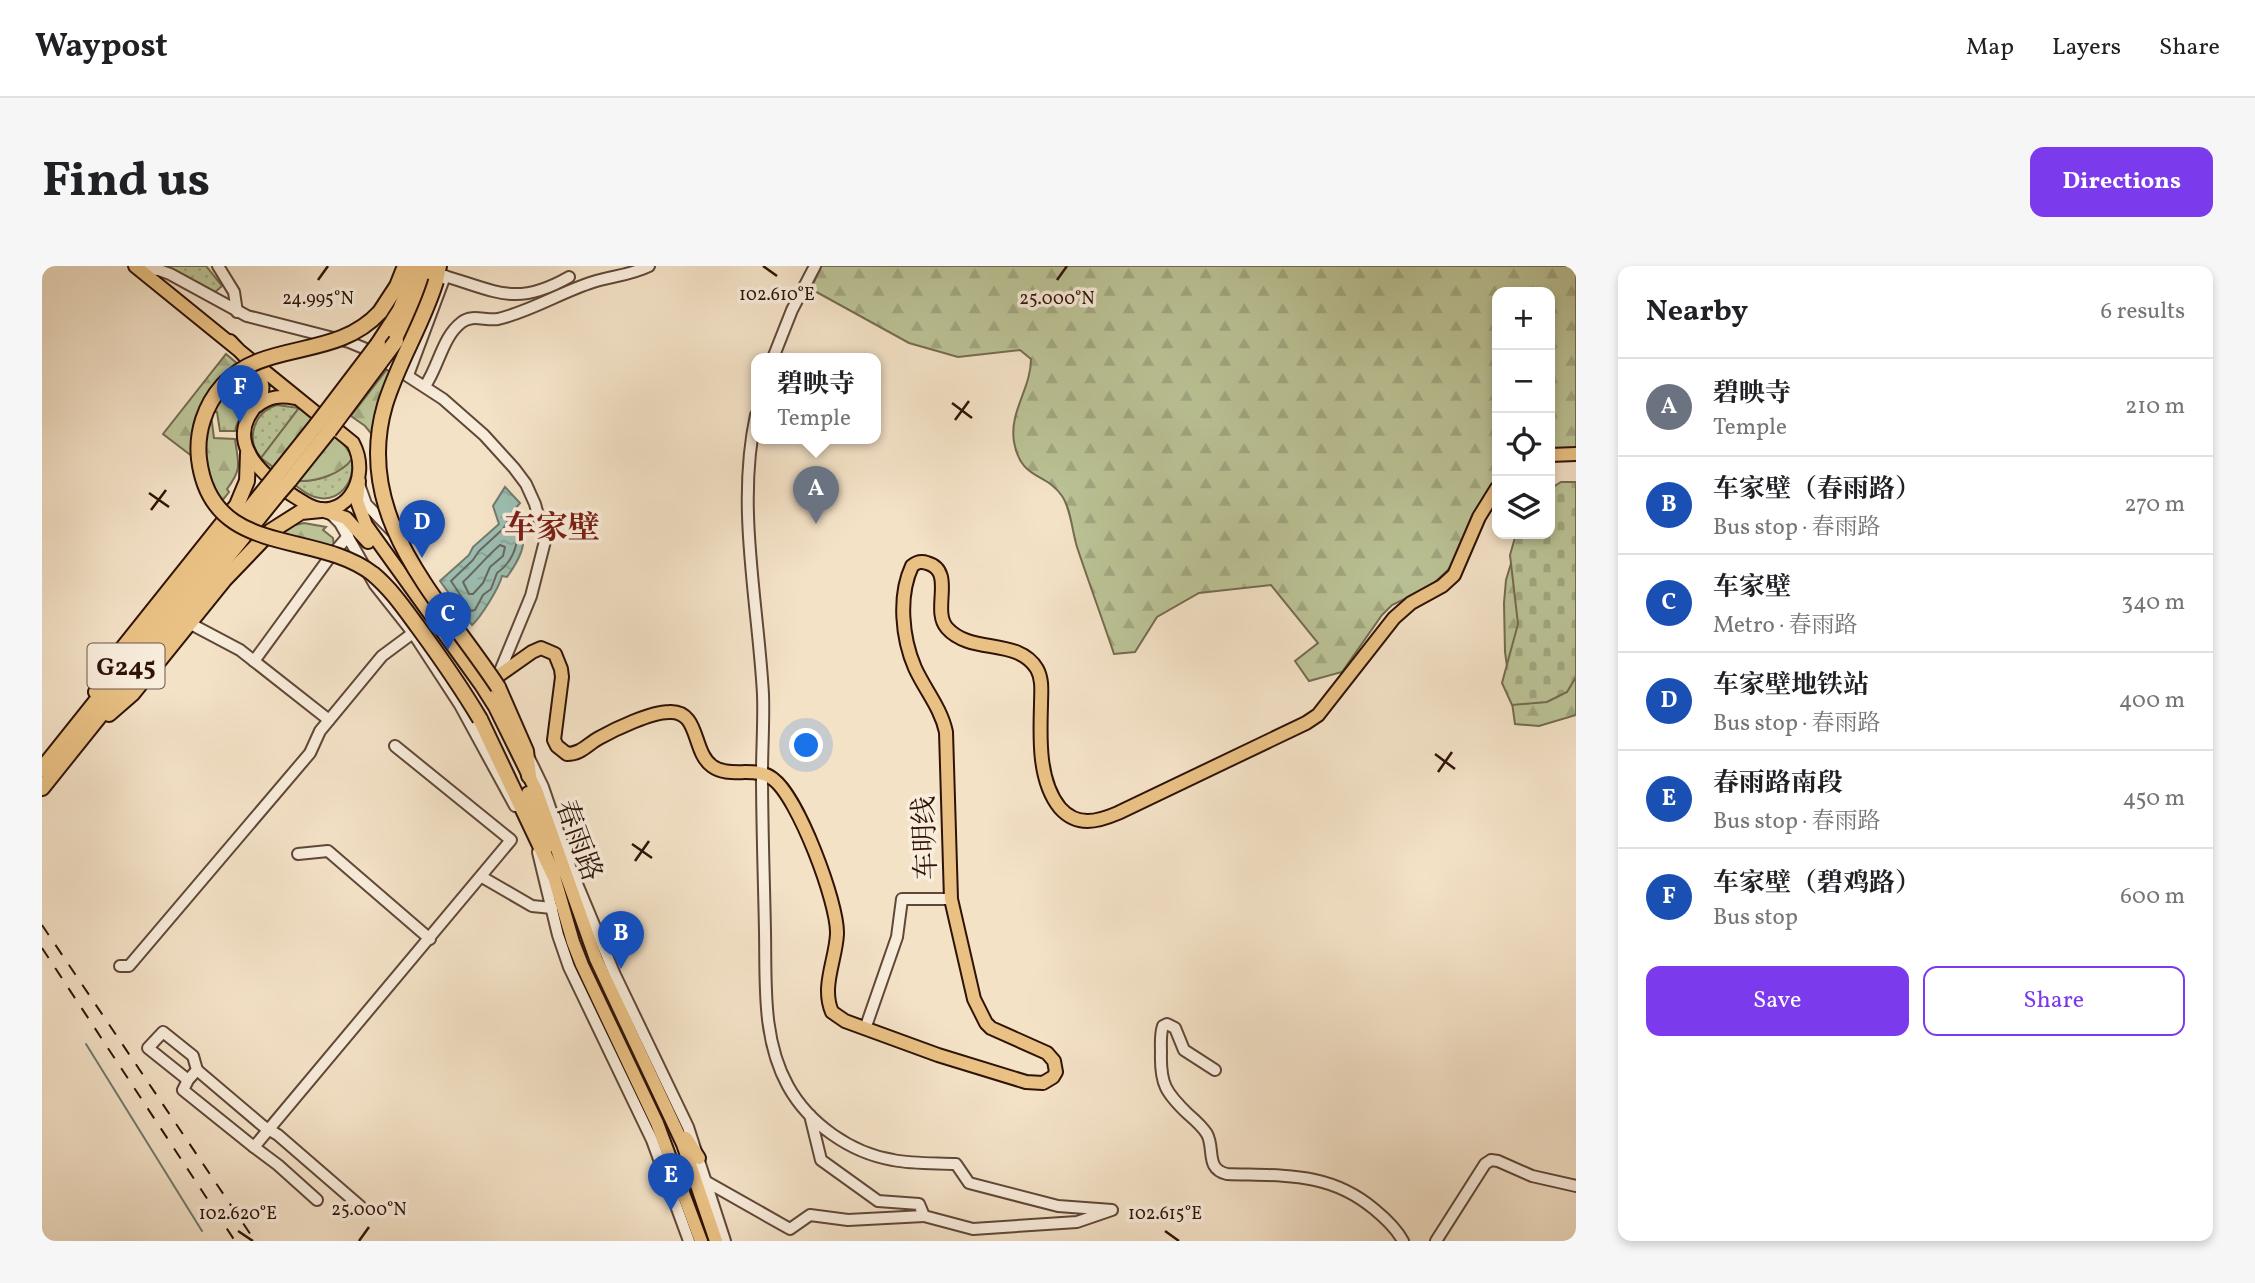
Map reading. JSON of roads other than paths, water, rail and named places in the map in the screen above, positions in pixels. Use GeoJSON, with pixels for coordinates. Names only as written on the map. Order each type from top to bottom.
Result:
{"type":"FeatureCollection","features":[{"type":"Feature","properties":{"kind":"highway"},"geometry":{"type":"LineString","coordinates":[[405,266],[397,286],[380,312],[360,329],[341,340],[263,360],[231,377],[214,397],[203,421],[199,447],[202,475],[217,504],[242,527],[265,538],[345,558],[381,581],[453,675],[481,719],[534,837],[554,874]]}},
{"type":"Feature","properties":{"kind":"highway","name":"G245"},"geometry":{"type":"LineString","coordinates":[[324,427],[400,310],[418,266]]}},
{"type":"Feature","properties":{"kind":"highway"},"geometry":{"type":"LineString","coordinates":[[437,273],[426,310],[386,404],[378,448],[380,487],[390,524],[408,559],[498,682],[526,751],[529,776]]}},
{"type":"Feature","properties":{"kind":"highway","name":"G245"},"geometry":{"type":"LineString","coordinates":[[42,788],[79,732],[396,341],[417,299],[437,273]]}},
{"type":"Feature","properties":{"kind":"highway"},"geometry":{"type":"LineString","coordinates":[[79,732],[114,659],[237,505],[247,481],[248,453]]}},
{"type":"Feature","properties":{"kind":"highway"},"geometry":{"type":"LineString","coordinates":[[79,732],[132,694],[223,580],[271,531],[301,512],[325,511]]}},
{"type":"Feature","properties":{"kind":"highway","name":"G245"},"geometry":{"type":"LineString","coordinates":[[42,769],[79,732]]}},
{"type":"Feature","properties":{"kind":"main road"},"geometry":{"type":"LineString","coordinates":[[137,267],[230,341],[353,443],[360,461],[359,481],[345,500],[325,511],[300,500],[260,468],[248,453],[245,428],[262,393],[261,382],[255,369],[230,341]]}},
{"type":"Feature","properties":{"kind":"main road"},"geometry":{"type":"LineString","coordinates":[[252,411],[271,397],[299,399]]}},
{"type":"Feature","properties":{"kind":"main road"},"geometry":{"type":"LineString","coordinates":[[1555,456],[1576,454]]}},
{"type":"Feature","properties":{"kind":"main road","name":"春雨路"},"geometry":{"type":"LineString","coordinates":[[359,481],[357,501],[366,526],[481,685],[495,707],[529,776],[548,820],[580,917],[608,988],[691,1163],[716,1241]]}},
{"type":"Feature","properties":{"kind":"main road","name":"车明线"},"geometry":{"type":"LineString","coordinates":[[762,774],[769,776],[780,786],[801,816],[834,912],[837,936],[828,986],[828,1005],[836,1017],[1026,1082],[1043,1083],[1053,1077],[1057,1066],[1047,1053],[995,1031],[982,1017],[970,986],[951,898],[946,732],[940,713],[915,667],[903,615],[907,580],[912,566],[923,562],[939,571],[943,586],[940,614],[947,628],[962,638],[1014,651],[1036,667],[1041,685],[1042,767],[1048,786],[1065,813],[1077,820],[1092,821],[1118,813],[1318,715],[1401,610],[1442,586],[1454,575],[1479,517],[1492,496]]}},
{"type":"Feature","properties":{"kind":"main road","name":"春雨路"},"geometry":{"type":"LineString","coordinates":[[325,511],[346,518],[360,532],[472,685],[503,737],[538,820],[578,954],[657,1123],[701,1241]]}},
{"type":"Feature","properties":{"kind":"main road"},"geometry":{"type":"LineString","coordinates":[[498,682],[532,652],[541,648],[555,654],[559,661],[562,677],[554,740],[567,754],[580,752],[601,737],[655,715],[670,712],[682,714],[688,719],[704,758],[715,768],[729,772],[762,774]]}},
{"type":"Feature","properties":{"kind":"main road"},"geometry":{"type":"LineString","coordinates":[[572,872],[580,917]]}},
{"type":"Feature","properties":{"kind":"main road"},"geometry":{"type":"LineString","coordinates":[[667,1109],[699,1158]]}},
{"type":"Feature","properties":{"kind":"street"},"geometry":{"type":"LineString","coordinates":[[218,266],[234,292],[237,312]]}},
{"type":"Feature","properties":{"kind":"street"},"geometry":{"type":"LineString","coordinates":[[425,386],[438,364],[443,346],[463,321],[473,318],[499,318],[594,281],[633,274],[649,266]]}},
{"type":"Feature","properties":{"kind":"street"},"geometry":{"type":"LineString","coordinates":[[775,353],[792,310],[815,266]]}},
{"type":"Feature","properties":{"kind":"street"},"geometry":{"type":"LineString","coordinates":[[137,267],[170,274],[237,312],[272,324],[358,344],[425,386],[484,435],[504,456],[526,484],[541,521],[545,541],[537,577],[498,682]]}},
{"type":"Feature","properties":{"kind":"street"},"geometry":{"type":"LineString","coordinates":[[408,376],[437,273],[516,296],[547,289],[569,277],[570,281],[555,292],[551,300]]}},
{"type":"Feature","properties":{"kind":"street"},"geometry":{"type":"LineString","coordinates":[[706,1182],[790,1229],[810,1215],[848,1220],[924,1216],[973,1229],[1077,1222],[1111,1210],[1058,1206],[969,1183],[956,1164],[911,1162],[877,1156],[844,1142],[810,1115],[788,1087],[771,1044],[767,1002],[763,697],[748,502],[752,444]]}},
{"type":"Feature","properties":{"kind":"street"},"geometry":{"type":"LineString","coordinates":[[359,481],[366,504],[406,548],[498,682]]}},
{"type":"Feature","properties":{"kind":"street"},"geometry":{"type":"LineString","coordinates":[[325,511],[335,517],[376,585],[412,633],[474,726],[504,788],[534,837],[558,935],[569,967],[652,1140],[689,1241]]}},
{"type":"Feature","properties":{"kind":"street"},"geometry":{"type":"LineString","coordinates":[[254,661],[348,536]]}},
{"type":"Feature","properties":{"kind":"street"},"geometry":{"type":"LineString","coordinates":[[189,623],[240,650],[329,720]]}},
{"type":"Feature","properties":{"kind":"street"},"geometry":{"type":"LineString","coordinates":[[120,966],[129,966],[138,956],[310,752],[320,731],[382,656],[412,633]]}},
{"type":"Feature","properties":{"kind":"street"},"geometry":{"type":"LineString","coordinates":[[254,1147],[511,840],[395,746]]}},
{"type":"Feature","properties":{"kind":"street"},"geometry":{"type":"LineString","coordinates":[[526,751],[543,787],[572,872],[615,975],[678,1105],[699,1158],[725,1241]]}},
{"type":"Feature","properties":{"kind":"street"},"geometry":{"type":"LineString","coordinates":[[298,854],[328,852],[430,939]]}},
{"type":"Feature","properties":{"kind":"street"},"geometry":{"type":"LineString","coordinates":[[482,877],[532,906],[540,909],[552,908]]}},
{"type":"Feature","properties":{"kind":"street"},"geometry":{"type":"LineString","coordinates":[[865,1029],[897,937],[902,899],[951,898]]}},
{"type":"Feature","properties":{"kind":"street"},"geometry":{"type":"LineString","coordinates":[[1214,1070],[1184,1050],[1175,1028],[1167,1024],[1163,1026],[1160,1073],[1163,1082],[1171,1096],[1206,1133],[1211,1160],[1216,1168],[1227,1174],[1312,1178],[1342,1187],[1387,1220],[1403,1241]]}},
{"type":"Feature","properties":{"kind":"street"},"geometry":{"type":"LineString","coordinates":[[188,1080],[148,1048],[163,1032],[193,1056],[197,1070],[360,1206]]}},
{"type":"Feature","properties":{"kind":"street"},"geometry":{"type":"LineString","coordinates":[[197,1070],[183,1090],[278,1164],[317,1200]]}},
{"type":"Feature","properties":{"kind":"street"},"geometry":{"type":"LineString","coordinates":[[810,1115],[821,1160],[878,1201],[919,1203],[924,1216]]}},
{"type":"Feature","properties":{"kind":"street"},"geometry":{"type":"LineString","coordinates":[[1436,1241],[1485,1164],[1491,1160],[1532,1176],[1576,1186]]}},
{"type":"Feature","properties":{"kind":"water"},"geometry":{"type":"Polygon","coordinates":[[[505,487],[520,503],[515,509],[522,529],[523,544],[507,577],[502,576],[489,602],[472,625],[440,581],[499,524],[493,506],[505,487]]]}},
{"type":"Feature","properties":{"kind":"waterway"},"geometry":{"type":"LineString","coordinates":[[86,1044],[202,1231]]}},
{"type":"Feature","properties":{"kind":"railway"},"geometry":{"type":"LineString","coordinates":[[42,925],[255,1241]]}},
{"type":"Feature","properties":{"kind":"railway"},"geometry":{"type":"LineString","coordinates":[[42,948],[235,1241]]}},
{"type":"Feature","properties":{"kind":"place","name":"车家壁（碧鸡路）"},"geometry":{"type":"Point","coordinates":[240,423]}},
{"type":"Feature","properties":{"kind":"place","name":"碧映寺"},"geometry":{"type":"Point","coordinates":[816,524]}},
{"type":"Feature","properties":{"kind":"place","name":"车家壁地铁站"},"geometry":{"type":"Point","coordinates":[422,558]}},
{"type":"Feature","properties":{"kind":"place","name":"车家壁"},"geometry":{"type":"Point","coordinates":[448,650]}},
{"type":"Feature","properties":{"kind":"place","name":"车家壁（春雨路）"},"geometry":{"type":"Point","coordinates":[621,969]}},
{"type":"Feature","properties":{"kind":"place","name":"春雨路南段"},"geometry":{"type":"Point","coordinates":[671,1211]}},
{"type":"Feature","properties":{"kind":"district","name":"车家壁"},"geometry":{"type":"Point","coordinates":[552,527]}}]}
